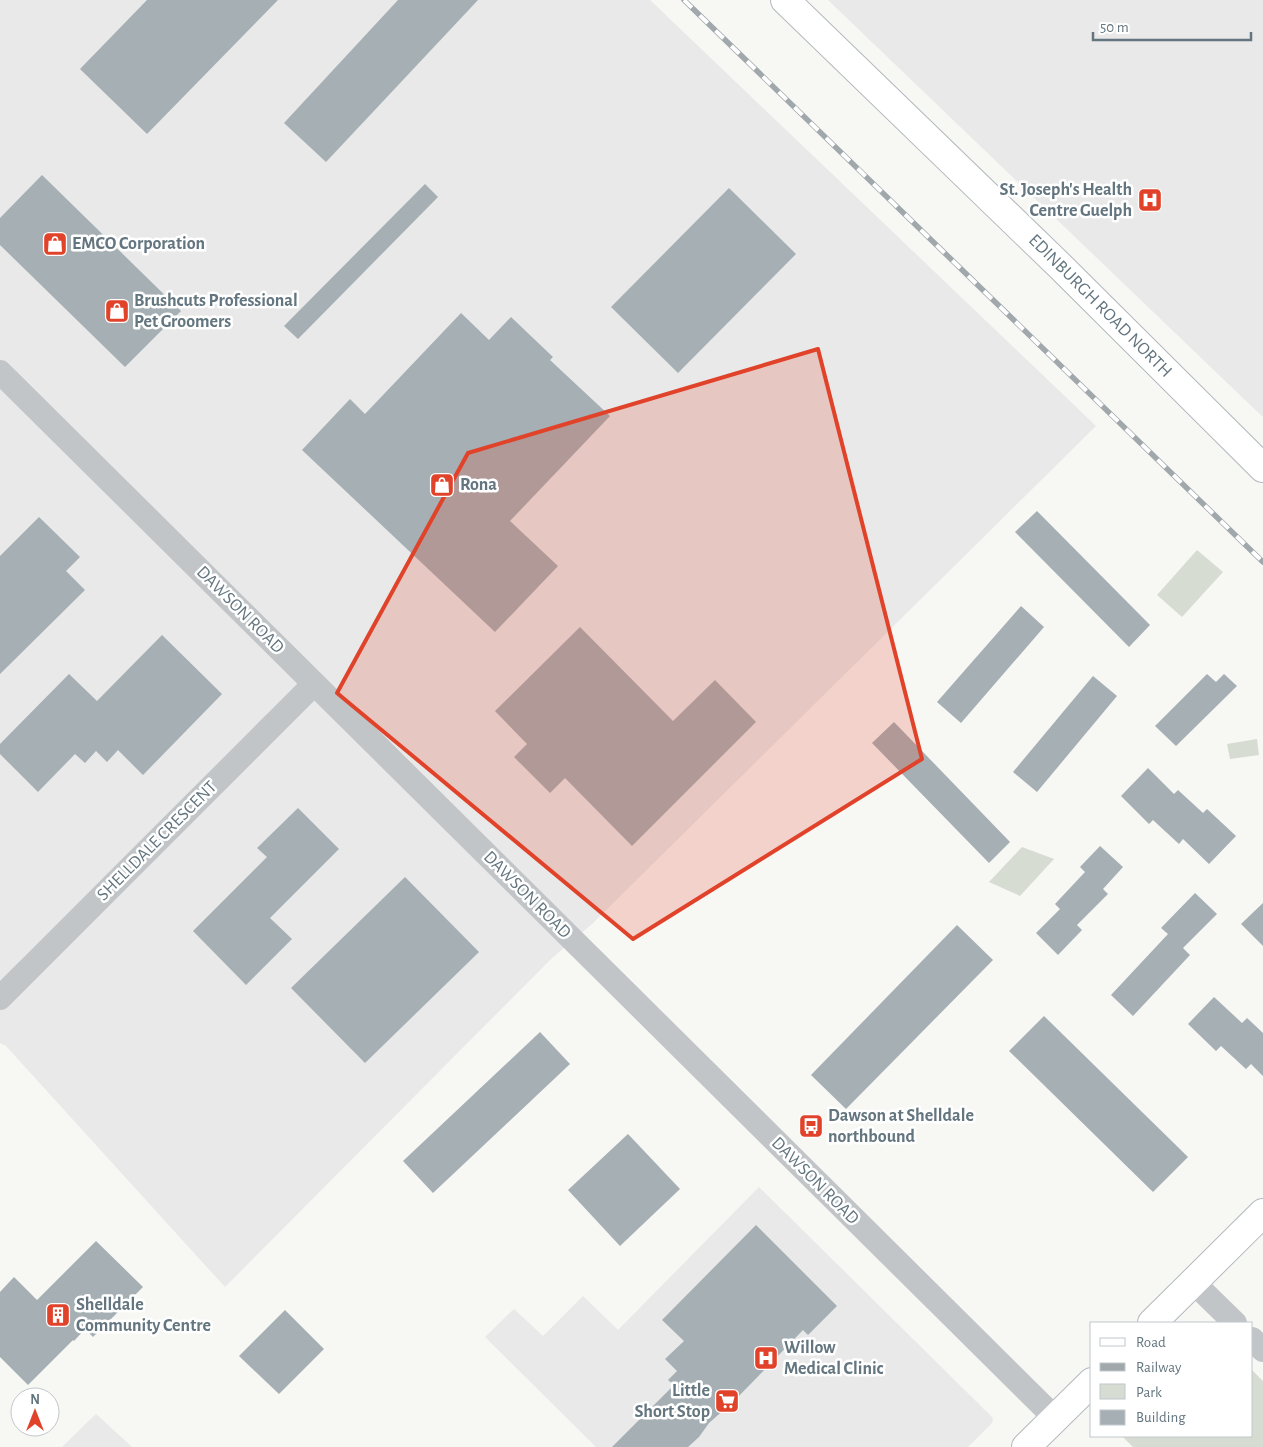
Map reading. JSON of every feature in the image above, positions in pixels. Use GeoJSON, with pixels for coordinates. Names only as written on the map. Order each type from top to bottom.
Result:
{"type":"FeatureCollection","features":[{"type":"Feature","properties":{"kind":"main road","name":"EDINBURGH ROAD NORTH"},"geometry":{"type":"LineString","coordinates":[[785,0],[1054,260],[1263,468]]}},
{"type":"Feature","properties":{"kind":"main road"},"geometry":{"type":"LineString","coordinates":[[1153,1322],[1263,1213]]}},
{"type":"Feature","properties":{"kind":"main road"},"geometry":{"type":"LineString","coordinates":[[1026,1447],[1090,1384]]}},
{"type":"Feature","properties":{"kind":"street","name":"DAWSON ROAD"},"geometry":{"type":"LineString","coordinates":[[0,372],[1055,1418]]}},
{"type":"Feature","properties":{"kind":"street","name":"SHELLDALE CRESCENT"},"geometry":{"type":"LineString","coordinates":[[0,998],[314,684]]}},
{"type":"Feature","properties":{"kind":"street"},"geometry":{"type":"LineString","coordinates":[[1193,1282],[1234,1322]]}},
{"type":"Feature","properties":{"kind":"street"},"geometry":{"type":"LineString","coordinates":[[1253,1340],[1263,1350]]}},
{"type":"Feature","properties":{"kind":"highlighted area"},"geometry":{"type":"Polygon","coordinates":[[[818,349],[922,759],[633,939],[337,693],[468,453],[818,349]]]}},
{"type":"Feature","properties":{"kind":"shaded area"},"geometry":{"type":"Polygon","coordinates":[[[0,0],[650,0],[1096,426],[592,924],[551,959],[225,1287],[6,1046],[0,1043],[0,0]]]}},
{"type":"Feature","properties":{"kind":"shaded area","name":"St. Joseph's Health Centre Guelph"},"geometry":{"type":"Polygon","coordinates":[[[828,0],[1263,0],[1263,417],[1244,399],[828,0]]]}},
{"type":"Feature","properties":{"kind":"shaded area"},"geometry":{"type":"Polygon","coordinates":[[[759,1187],[993,1418],[992,1423],[968,1447],[596,1447],[485,1337],[514,1309],[543,1336],[583,1296],[618,1330],[759,1187]]]}},
{"type":"Feature","properties":{"kind":"shaded area"},"geometry":{"type":"Polygon","coordinates":[[[96,1414],[132,1447],[62,1447],[96,1414]]]}},
{"type":"Feature","properties":{"kind":"green space"},"geometry":{"type":"Polygon","coordinates":[[[1197,550],[1223,572],[1182,617],[1157,595],[1197,550]]]}},
{"type":"Feature","properties":{"kind":"green space"},"geometry":{"type":"Polygon","coordinates":[[[1257,739],[1259,755],[1230,759],[1227,744],[1257,739]]]}},
{"type":"Feature","properties":{"kind":"green space"},"geometry":{"type":"Polygon","coordinates":[[[1022,847],[1054,859],[1020,896],[989,882],[1022,847]]]}},
{"type":"Feature","properties":{"kind":"green space"},"geometry":{"type":"Polygon","coordinates":[[[1253,1371],[1263,1381],[1263,1447],[1133,1447],[1123,1437],[1253,1437],[1253,1371]]]}},
{"type":"Feature","properties":{"kind":"building"},"geometry":{"type":"Polygon","coordinates":[[[147,0],[278,0],[147,134],[80,69],[147,0]]]}},
{"type":"Feature","properties":{"kind":"building"},"geometry":{"type":"Polygon","coordinates":[[[398,0],[478,0],[326,162],[284,123],[398,0]]]}},
{"type":"Feature","properties":{"kind":"building"},"geometry":{"type":"Polygon","coordinates":[[[42,175],[181,311],[125,367],[0,245],[0,218],[42,175]]]}},
{"type":"Feature","properties":{"kind":"building"},"geometry":{"type":"Polygon","coordinates":[[[425,184],[438,197],[298,339],[284,326],[425,184]]]}},
{"type":"Feature","properties":{"kind":"building"},"geometry":{"type":"Polygon","coordinates":[[[729,188],[796,254],[678,373],[611,307],[729,188]]]}},
{"type":"Feature","properties":{"kind":"building","name":"Rona"},"geometry":{"type":"Polygon","coordinates":[[[461,313],[489,340],[511,317],[553,357],[550,360],[610,416],[510,521],[558,566],[495,632],[302,450],[350,399],[365,414],[461,313]]]}},
{"type":"Feature","properties":{"kind":"building"},"geometry":{"type":"Polygon","coordinates":[[[1037,511],[1150,625],[1129,647],[1015,532],[1037,511]]]}},
{"type":"Feature","properties":{"kind":"building"},"geometry":{"type":"Polygon","coordinates":[[[39,517],[80,557],[66,571],[85,590],[0,674],[0,556],[39,517]]]}},
{"type":"Feature","properties":{"kind":"building"},"geometry":{"type":"Polygon","coordinates":[[[1021,606],[1044,627],[961,723],[937,702],[1021,606]]]}},
{"type":"Feature","properties":{"kind":"building"},"geometry":{"type":"Polygon","coordinates":[[[580,627],[673,721],[715,680],[756,722],[632,846],[565,778],[550,793],[514,757],[527,744],[495,711],[580,627]]]}},
{"type":"Feature","properties":{"kind":"building"},"geometry":{"type":"Polygon","coordinates":[[[162,635],[222,694],[143,775],[118,750],[107,762],[96,751],[85,763],[75,754],[38,792],[0,754],[0,744],[69,674],[97,701],[162,635]]]}},
{"type":"Feature","properties":{"kind":"building"},"geometry":{"type":"Polygon","coordinates":[[[1207,674],[1216,682],[1224,674],[1237,686],[1176,746],[1155,726],[1207,674]]]}},
{"type":"Feature","properties":{"kind":"building"},"geometry":{"type":"Polygon","coordinates":[[[1093,676],[1117,696],[1037,792],[1013,772],[1093,676]]]}},
{"type":"Feature","properties":{"kind":"building"},"geometry":{"type":"Polygon","coordinates":[[[894,722],[1010,842],[989,863],[872,743],[894,722]]]}},
{"type":"Feature","properties":{"kind":"building"},"geometry":{"type":"Polygon","coordinates":[[[1148,768],[1174,794],[1178,790],[1203,813],[1207,809],[1236,836],[1209,864],[1183,839],[1179,844],[1153,820],[1149,824],[1121,796],[1148,768]]]}},
{"type":"Feature","properties":{"kind":"building"},"geometry":{"type":"Polygon","coordinates":[[[298,808],[339,849],[270,918],[292,939],[246,985],[193,931],[267,857],[257,848],[298,808]]]}},
{"type":"Feature","properties":{"kind":"building"},"geometry":{"type":"Polygon","coordinates":[[[1100,846],[1123,867],[1103,889],[1108,894],[1077,925],[1082,930],[1058,955],[1036,933],[1060,909],[1055,904],[1085,872],[1080,867],[1100,846]]]}},
{"type":"Feature","properties":{"kind":"building"},"geometry":{"type":"Polygon","coordinates":[[[405,877],[479,952],[365,1063],[291,988],[405,877]]]}},
{"type":"Feature","properties":{"kind":"building"},"geometry":{"type":"Polygon","coordinates":[[[1195,893],[1217,914],[1183,948],[1190,955],[1133,1016],[1111,995],[1168,934],[1161,928],[1195,893]]]}},
{"type":"Feature","properties":{"kind":"building"},"geometry":{"type":"Polygon","coordinates":[[[1263,903],[1263,946],[1241,924],[1263,903]]]}},
{"type":"Feature","properties":{"kind":"building"},"geometry":{"type":"Polygon","coordinates":[[[957,925],[993,960],[846,1109],[811,1075],[957,925]]]}},
{"type":"Feature","properties":{"kind":"building"},"geometry":{"type":"Polygon","coordinates":[[[1214,997],[1242,1023],[1247,1018],[1263,1033],[1263,1076],[1251,1064],[1246,1069],[1221,1046],[1216,1051],[1188,1024],[1214,997]]]}},
{"type":"Feature","properties":{"kind":"building"},"geometry":{"type":"Polygon","coordinates":[[[1044,1016],[1188,1157],[1153,1192],[1009,1051],[1044,1016]]]}},
{"type":"Feature","properties":{"kind":"building"},"geometry":{"type":"Polygon","coordinates":[[[540,1032],[570,1064],[433,1193],[403,1161],[540,1032]]]}},
{"type":"Feature","properties":{"kind":"building"},"geometry":{"type":"Polygon","coordinates":[[[628,1134],[680,1189],[620,1246],[568,1190],[628,1134]]]}},
{"type":"Feature","properties":{"kind":"building"},"geometry":{"type":"Polygon","coordinates":[[[756,1225],[837,1306],[808,1335],[803,1330],[735,1400],[709,1423],[699,1437],[688,1447],[612,1447],[674,1385],[668,1380],[677,1371],[665,1359],[684,1341],[662,1320],[756,1225]]]}},
{"type":"Feature","properties":{"kind":"building","name":"Shelldale Community Centre"},"geometry":{"type":"Polygon","coordinates":[[[96,1241],[143,1287],[93,1337],[85,1329],[28,1385],[0,1357],[0,1292],[14,1277],[37,1300],[96,1241]]]}},
{"type":"Feature","properties":{"kind":"building"},"geometry":{"type":"Polygon","coordinates":[[[285,1310],[324,1349],[279,1394],[239,1356],[285,1310]]]}},
{"type":"Feature","properties":{"kind":"railway"},"geometry":{"type":"LineString","coordinates":[[684,0],[1263,562]]}},
{"type":"Feature","properties":{"kind":"place","name":"St. Joseph's Health Centre Guelph"},"geometry":{"type":"Point","coordinates":[1150,200]}},
{"type":"Feature","properties":{"kind":"place","name":"EMCO Corporation"},"geometry":{"type":"Point","coordinates":[55,244]}},
{"type":"Feature","properties":{"kind":"place","name":"Brushcuts Professional Pet Groomers"},"geometry":{"type":"Point","coordinates":[117,311]}},
{"type":"Feature","properties":{"kind":"place","name":"Rona"},"geometry":{"type":"Point","coordinates":[442,485]}},
{"type":"Feature","properties":{"kind":"place","name":"Dawson at Shelldale northbound"},"geometry":{"type":"Point","coordinates":[811,1126]}},
{"type":"Feature","properties":{"kind":"place","name":"Shelldale Community Centre"},"geometry":{"type":"Point","coordinates":[58,1315]}},
{"type":"Feature","properties":{"kind":"place","name":"Willow Medical Clinic"},"geometry":{"type":"Point","coordinates":[766,1358]}},
{"type":"Feature","properties":{"kind":"place","name":"Little Short Stop"},"geometry":{"type":"Point","coordinates":[727,1401]}}]}
